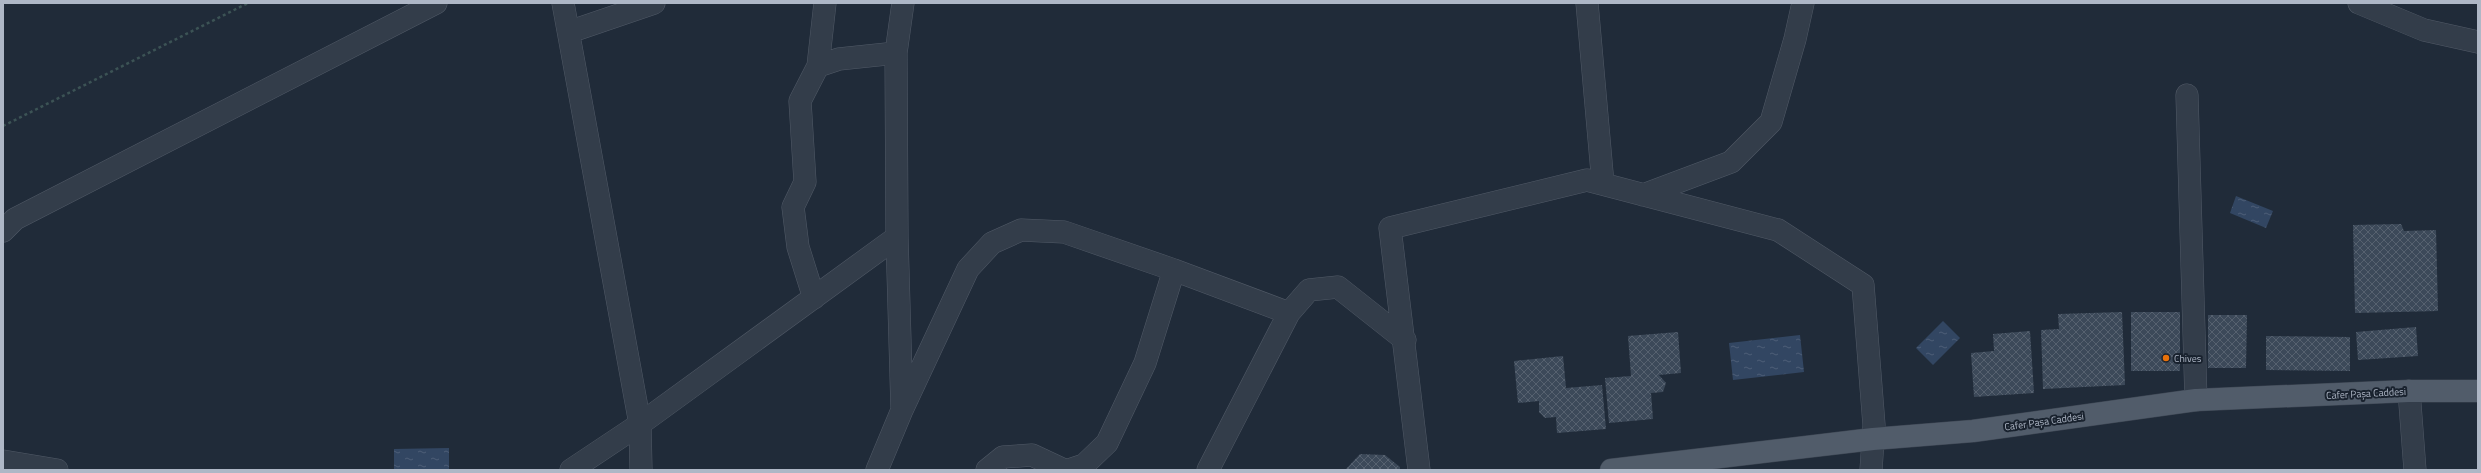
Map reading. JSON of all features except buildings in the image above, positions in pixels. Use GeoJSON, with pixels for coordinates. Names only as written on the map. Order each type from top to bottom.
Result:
{"type":"FeatureCollection","features":[{"type":"Feature","properties":{"kind":"main road","name":"Cafer Paşa Caddesi"},"geometry":{"type":"LineString","coordinates":[[1611,470],[1873,439],[1973,430],[2196,400],[2409,391],[2478,391]]}},
{"type":"Feature","properties":{"kind":"street"},"geometry":{"type":"LineString","coordinates":[[3,231],[15,219],[436,3]]}},
{"type":"Feature","properties":{"kind":"street"},"geometry":{"type":"LineString","coordinates":[[563,3],[640,424],[641,470]]}},
{"type":"Feature","properties":{"kind":"street"},"geometry":{"type":"LineString","coordinates":[[569,32],[654,3]]}},
{"type":"Feature","properties":{"kind":"street"},"geometry":{"type":"LineString","coordinates":[[814,298],[798,247],[793,207],[805,182],[800,101],[818,66],[825,3]]}},
{"type":"Feature","properties":{"kind":"street"},"geometry":{"type":"LineString","coordinates":[[902,410],[897,237],[896,53],[903,3]]}},
{"type":"Feature","properties":{"kind":"street"},"geometry":{"type":"LineString","coordinates":[[1587,3],[1604,184]]}},
{"type":"Feature","properties":{"kind":"street"},"geometry":{"type":"LineString","coordinates":[[1643,195],[1731,162],[1771,122],[1795,39],[1803,3]]}},
{"type":"Feature","properties":{"kind":"street"},"geometry":{"type":"LineString","coordinates":[[2359,3],[2424,30],[2478,42]]}},
{"type":"Feature","properties":{"kind":"street"},"geometry":{"type":"LineString","coordinates":[[818,66],[839,59],[896,53]]}},
{"type":"Feature","properties":{"kind":"street"},"geometry":{"type":"LineString","coordinates":[[2187,95],[2196,400]]}},
{"type":"Feature","properties":{"kind":"street"},"geometry":{"type":"LineString","coordinates":[[1419,470],[1405,340],[1390,228],[1587,180],[1778,230],[1863,285],[1873,439],[1871,470]]}},
{"type":"Feature","properties":{"kind":"street"},"geometry":{"type":"LineString","coordinates":[[877,470],[902,410],[968,269],[992,243],[1021,230],[1064,232],[1174,270],[1289,313]]}},
{"type":"Feature","properties":{"kind":"street"},"geometry":{"type":"LineString","coordinates":[[571,470],[640,424],[897,237]]}},
{"type":"Feature","properties":{"kind":"street"},"geometry":{"type":"LineString","coordinates":[[987,470],[1004,457],[1032,455],[1060,469],[1084,465],[1107,443],[1146,363],[1174,270]]}},
{"type":"Feature","properties":{"kind":"street"},"geometry":{"type":"LineString","coordinates":[[1208,470],[1289,313],[1309,290],[1338,287],[1405,340]]}},
{"type":"Feature","properties":{"kind":"street"},"geometry":{"type":"LineString","coordinates":[[2409,391],[2415,470]]}},
{"type":"Feature","properties":{"kind":"street"},"geometry":{"type":"LineString","coordinates":[[3,461],[57,470]]}},
{"type":"Feature","properties":{"kind":"path"},"geometry":{"type":"LineString","coordinates":[[3,126],[248,3]]}},
{"type":"Feature","properties":{"kind":"water"},"geometry":{"type":"Polygon","coordinates":[[[2236,196],[2273,211],[2266,228],[2230,213],[2236,196]]]}},
{"type":"Feature","properties":{"kind":"water"},"geometry":{"type":"Polygon","coordinates":[[[1943,321],[1960,338],[1933,365],[1916,348],[1943,321]]]}},
{"type":"Feature","properties":{"kind":"water"},"geometry":{"type":"Polygon","coordinates":[[[1800,335],[1804,372],[1733,380],[1729,343],[1800,335]]]}},
{"type":"Feature","properties":{"kind":"water"},"geometry":{"type":"Polygon","coordinates":[[[449,448],[449,470],[394,470],[394,449],[449,448]]]}},
{"type":"Feature","properties":{"kind":"place","name":"Chives"},"geometry":{"type":"Point","coordinates":[2166,358]}}]}
